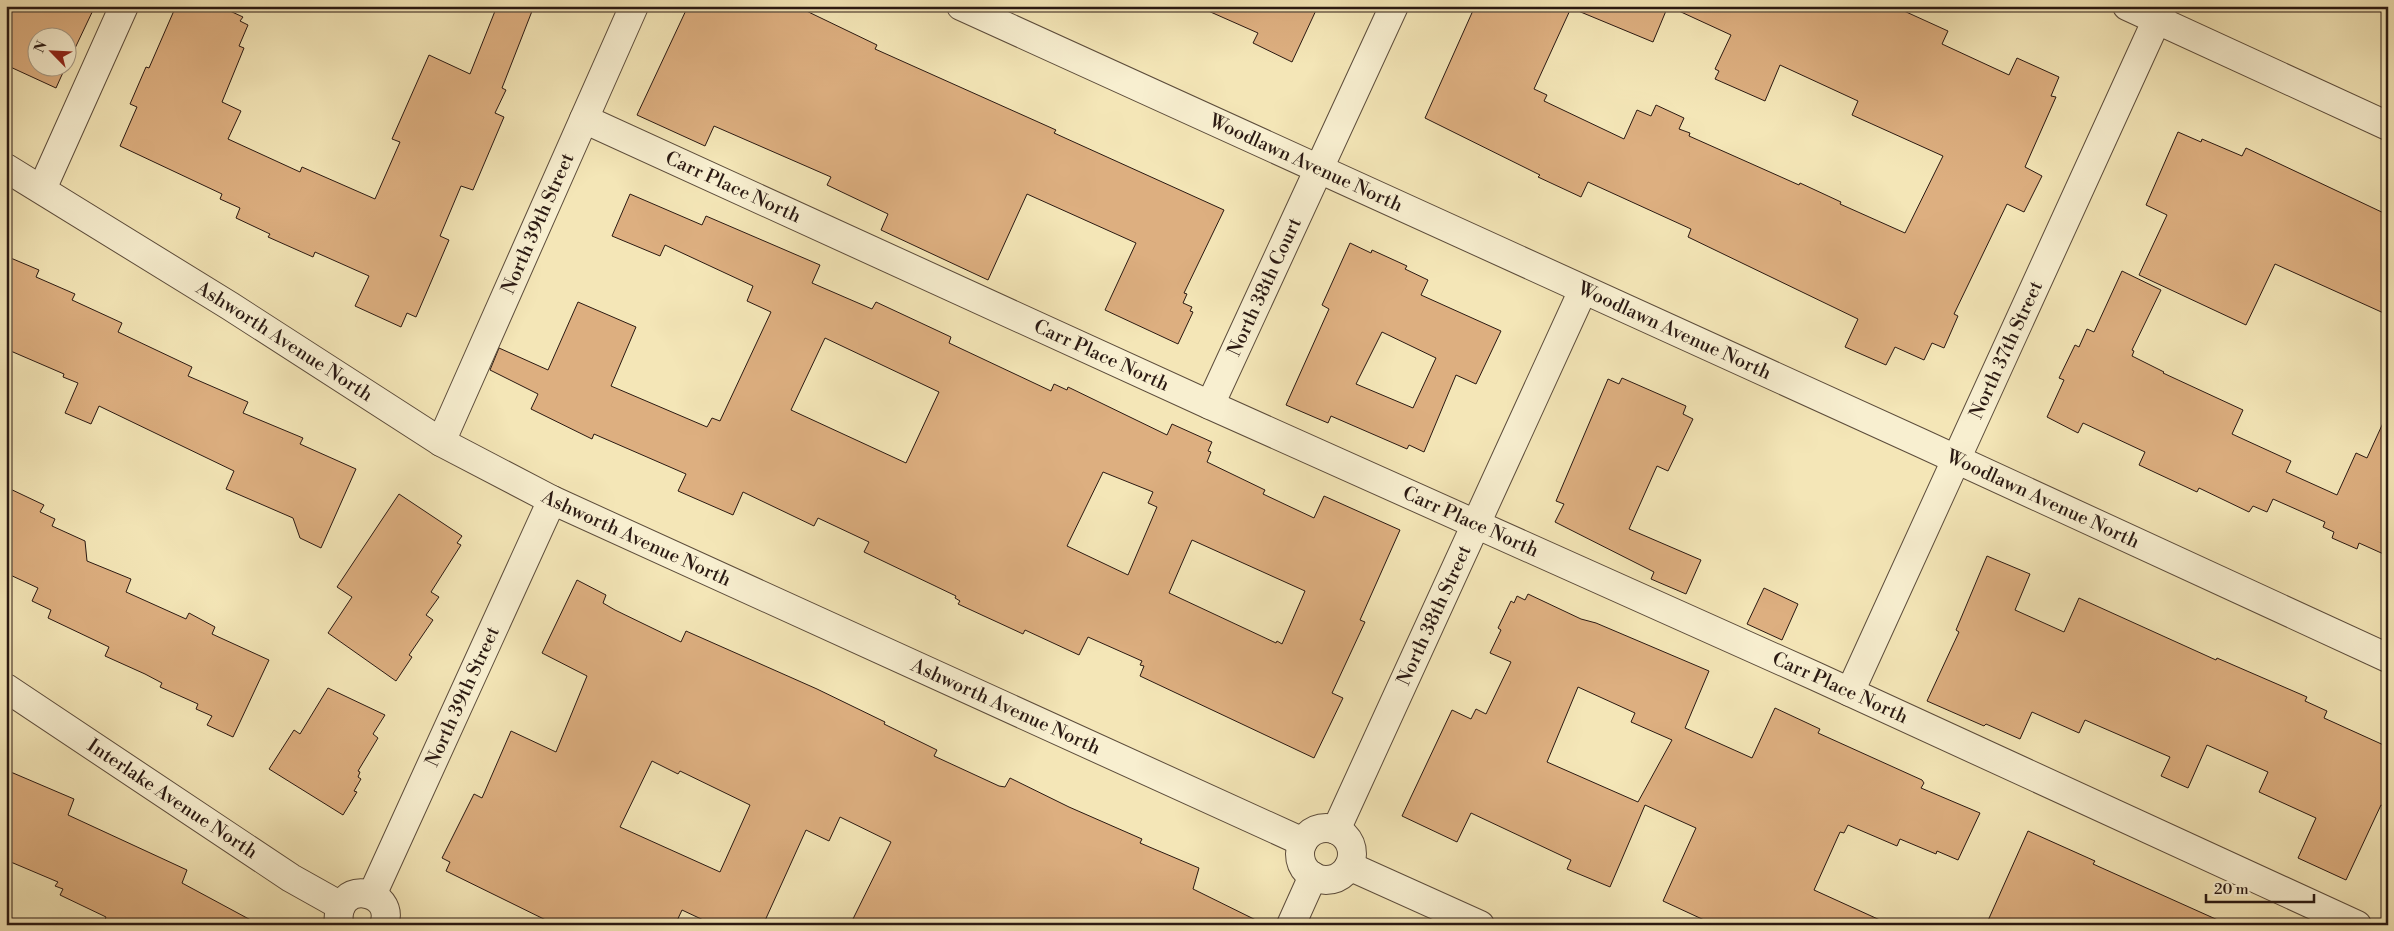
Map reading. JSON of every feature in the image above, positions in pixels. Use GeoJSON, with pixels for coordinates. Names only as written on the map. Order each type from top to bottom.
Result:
{"type":"FeatureCollection","features":[{"type":"Feature","properties":{"kind":"street"},"geometry":{"type":"LineString","coordinates":[[42,189],[124,6]]}},
{"type":"Feature","properties":{"kind":"street","name":"North 39th Street"},"geometry":{"type":"LineString","coordinates":[[441,442],[634,6]]}},
{"type":"Feature","properties":{"kind":"street","name":"Woodlawn Avenue North"},"geometry":{"type":"LineString","coordinates":[[961,6],[2388,658]]}},
{"type":"Feature","properties":{"kind":"street"},"geometry":{"type":"LineString","coordinates":[[1318,170],[1394,6]]}},
{"type":"Feature","properties":{"kind":"street"},"geometry":{"type":"LineString","coordinates":[[2127,6],[2160,13],[2388,126]]}},
{"type":"Feature","properties":{"kind":"street","name":"North 37th Street"},"geometry":{"type":"LineString","coordinates":[[1850,692],[2160,13]]}},
{"type":"Feature","properties":{"kind":"street","name":"Carr Place North"},"geometry":{"type":"LineString","coordinates":[[584,119],[1210,405],[1477,523],[1850,692],[2358,925]]}},
{"type":"Feature","properties":{"kind":"street","name":"Ashworth Avenue North"},"geometry":{"type":"LineString","coordinates":[[6,168],[230,306],[441,442],[552,500],[1303,842]]}},
{"type":"Feature","properties":{"kind":"street","name":"North 38th Court"},"geometry":{"type":"LineString","coordinates":[[1210,405],[1318,170]]}},
{"type":"Feature","properties":{"kind":"street","name":"North 38th Street"},"geometry":{"type":"LineString","coordinates":[[1336,830],[1583,290]]}},
{"type":"Feature","properties":{"kind":"street","name":"North 39th Street"},"geometry":{"type":"LineString","coordinates":[[372,895],[552,500]]}},
{"type":"Feature","properties":{"kind":"street","name":"Interlake Avenue North"},"geometry":{"type":"LineString","coordinates":[[6,688],[290,878],[340,915]]}},
{"type":"Feature","properties":{"kind":"street"},"geometry":{"type":"LineString","coordinates":[[1322,829],[1336,830],[1345,836],[1350,843],[1352,852],[1349,866],[1342,875],[1334,879],[1324,880],[1313,876],[1303,866],[1300,858],[1303,842],[1315,831],[1322,829]]}},
{"type":"Feature","properties":{"kind":"street"},"geometry":{"type":"LineString","coordinates":[[1349,866],[1480,925]]}},
{"type":"Feature","properties":{"kind":"street"},"geometry":{"type":"LineString","coordinates":[[1291,925],[1313,876]]}},
{"type":"Feature","properties":{"kind":"street"},"geometry":{"type":"LineString","coordinates":[[340,915],[348,896],[364,893],[372,895],[383,906],[386,914],[384,925]]}},
{"type":"Feature","properties":{"kind":"building"},"geometry":{"type":"Polygon","coordinates":[[[6,6],[95,6],[78,42],[78,28],[28,28],[28,75],[6,65],[6,6]]]}},
{"type":"Feature","properties":{"kind":"building"},"geometry":{"type":"Polygon","coordinates":[[[176,6],[219,6],[243,17],[240,21],[248,25],[239,46],[244,48],[222,102],[241,111],[228,139],[300,172],[302,167],[375,199],[400,142],[392,139],[429,55],[470,74],[497,6],[534,6],[502,88],[506,90],[495,113],[504,117],[473,190],[461,186],[440,236],[449,240],[416,317],[407,313],[401,327],[355,306],[369,276],[315,252],[313,257],[268,237],[270,234],[236,218],[240,208],[220,199],[222,194],[120,146],[137,107],[130,104],[146,67],[149,68],[176,6]]]}},
{"type":"Feature","properties":{"kind":"building"},"geometry":{"type":"Polygon","coordinates":[[[688,6],[796,6],[877,45],[875,49],[1056,130],[1054,133],[1224,210],[1184,293],[1187,294],[1183,303],[1192,307],[1190,311],[1193,312],[1178,344],[1105,310],[1136,243],[1027,194],[988,280],[881,230],[888,214],[827,185],[831,177],[714,126],[705,146],[637,115],[688,6]]]}},
{"type":"Feature","properties":{"kind":"building"},"geometry":{"type":"Polygon","coordinates":[[[1197,6],[1318,6],[1292,62],[1253,43],[1258,33],[1197,6]]]}},
{"type":"Feature","properties":{"kind":"building"},"geometry":{"type":"Polygon","coordinates":[[[1475,6],[1668,6],[1893,6],[1948,31],[1942,44],[2009,75],[2017,58],[2059,77],[2051,96],[2056,97],[2025,167],[2042,176],[2024,212],[2007,204],[1954,314],[1958,316],[1944,348],[1932,343],[1924,360],[1895,347],[1886,365],[1845,347],[1858,319],[1688,237],[1691,229],[1588,182],[1581,197],[1538,177],[1540,175],[1425,118],[1475,6]],[[1668,6],[1653,42],[1571,8],[1534,89],[1547,95],[1544,101],[1624,139],[1637,110],[1651,116],[1656,105],[1684,118],[1679,129],[1690,133],[1689,136],[1799,185],[1800,183],[1841,202],[1840,204],[1905,233],[1943,156],[1852,115],[1858,101],[1780,65],[1765,101],[1715,79],[1719,71],[1715,69],[1731,35],[1668,6]]]}},
{"type":"Feature","properties":{"kind":"building"},"geometry":{"type":"Polygon","coordinates":[[[34,78],[60,78],[56,88],[34,78]]]}},
{"type":"Feature","properties":{"kind":"building"},"geometry":{"type":"Polygon","coordinates":[[[2178,132],[2201,142],[2202,139],[2242,156],[2246,148],[2388,215],[2388,315],[2275,264],[2246,325],[2139,275],[2167,215],[2146,205],[2178,132]]]}},
{"type":"Feature","properties":{"kind":"building"},"geometry":{"type":"Polygon","coordinates":[[[630,194],[702,225],[706,216],[820,265],[812,283],[872,309],[876,302],[951,337],[949,343],[1051,391],[1054,384],[1067,390],[1068,387],[1167,435],[1172,424],[1212,442],[1208,451],[1211,452],[1207,462],[1265,490],[1263,494],[1314,518],[1324,496],[1400,530],[1360,620],[1365,622],[1332,693],[1343,698],[1314,758],[1140,676],[1144,666],[1140,665],[1142,661],[1088,637],[1079,655],[1025,630],[1023,634],[958,604],[960,601],[955,598],[956,596],[864,552],[869,542],[818,518],[814,526],[743,492],[733,515],[678,491],[686,474],[594,434],[592,439],[531,409],[538,394],[490,370],[499,348],[548,370],[578,302],[636,327],[611,386],[707,427],[712,418],[720,421],[771,312],[747,301],[753,286],[665,245],[660,256],[612,236],[630,194]],[[825,338],[791,410],[906,463],[939,392],[825,338]],[[1103,472],[1067,546],[1128,575],[1157,507],[1148,503],[1153,492],[1103,472]],[[1192,540],[1169,593],[1276,643],[1277,641],[1282,644],[1305,591],[1192,540]]]}},
{"type":"Feature","properties":{"kind":"building"},"geometry":{"type":"Polygon","coordinates":[[[1350,243],[1371,253],[1372,250],[1407,266],[1405,269],[1428,280],[1421,295],[1501,331],[1476,384],[1456,375],[1424,452],[1409,445],[1407,449],[1331,416],[1328,423],[1286,405],[1329,309],[1322,305],[1350,243]],[[1382,332],[1356,384],[1413,408],[1436,358],[1382,332]]]}},
{"type":"Feature","properties":{"kind":"building"},"geometry":{"type":"Polygon","coordinates":[[[6,256],[39,270],[36,277],[75,294],[72,300],[122,323],[118,332],[192,367],[188,376],[248,402],[243,413],[303,438],[300,444],[356,469],[321,548],[300,538],[293,518],[226,489],[234,471],[99,406],[91,424],[65,413],[78,383],[63,377],[64,374],[6,349],[6,256]]]}},
{"type":"Feature","properties":{"kind":"building"},"geometry":{"type":"Polygon","coordinates":[[[2122,271],[2161,290],[2132,350],[2134,351],[2132,356],[2163,373],[2243,410],[2232,434],[2291,461],[2286,472],[2337,495],[2356,453],[2367,458],[2388,412],[2388,556],[2359,543],[2357,549],[2332,538],[2334,532],[2323,527],[2325,522],[2273,499],[2267,512],[2253,506],[2249,512],[2199,488],[2197,492],[2139,465],[2145,452],[2083,423],[2078,433],[2047,417],[2064,380],[2059,378],[2075,345],[2079,347],[2087,329],[2094,332],[2122,271]]]}},
{"type":"Feature","properties":{"kind":"building"},"geometry":{"type":"Polygon","coordinates":[[[1622,378],[1686,406],[1683,414],[1693,419],[1668,471],[1657,466],[1629,529],[1701,560],[1686,594],[1651,579],[1654,572],[1555,522],[1564,504],[1556,501],[1608,379],[1619,384],[1622,378]]]}},
{"type":"Feature","properties":{"kind":"building"},"geometry":{"type":"Polygon","coordinates":[[[6,487],[44,505],[40,512],[55,519],[52,526],[85,541],[87,561],[131,579],[126,592],[186,619],[189,613],[215,627],[212,634],[269,660],[233,737],[207,725],[212,716],[196,709],[198,704],[160,687],[162,683],[145,674],[105,656],[109,647],[48,618],[51,610],[32,601],[38,588],[6,573],[6,487]]]}},
{"type":"Feature","properties":{"kind":"building"},"geometry":{"type":"Polygon","coordinates":[[[399,494],[462,536],[457,543],[461,545],[431,592],[439,597],[426,615],[433,620],[409,655],[412,657],[396,681],[328,633],[352,597],[337,587],[399,494]]]}},
{"type":"Feature","properties":{"kind":"building"},"geometry":{"type":"Polygon","coordinates":[[[1987,556],[2030,574],[2015,610],[2064,632],[2079,598],[2216,660],[2217,658],[2307,697],[2305,701],[2327,711],[2324,718],[2388,747],[2388,808],[2381,805],[2346,880],[2298,858],[2316,818],[2259,792],[2268,772],[2207,745],[2188,788],[2161,776],[2170,757],[2085,720],[2079,733],[2032,712],[2020,739],[1986,724],[1984,726],[1927,701],[1959,632],[1956,630],[1987,556]]]}},
{"type":"Feature","properties":{"kind":"building"},"geometry":{"type":"Polygon","coordinates":[[[577,580],[606,595],[603,603],[681,642],[686,631],[817,689],[885,722],[884,724],[937,750],[934,756],[999,786],[1005,787],[1010,778],[1069,807],[1142,839],[1140,843],[1199,868],[1193,889],[1266,925],[850,925],[891,842],[840,817],[829,841],[806,830],[763,925],[714,925],[682,910],[675,925],[556,925],[446,871],[450,862],[442,858],[474,794],[482,798],[511,731],[556,752],[587,676],[542,653],[577,580]],[[652,761],[620,827],[720,872],[750,805],[680,771],[678,774],[652,761]]]}},
{"type":"Feature","properties":{"kind":"building"},"geometry":{"type":"Polygon","coordinates":[[[1764,588],[1798,604],[1782,640],[1747,624],[1764,588]]]}},
{"type":"Feature","properties":{"kind":"building"},"geometry":{"type":"Polygon","coordinates":[[[1528,594],[1581,619],[1596,623],[1709,671],[1685,728],[1752,758],[1775,708],[1820,729],[1818,733],[1922,780],[1924,783],[1921,788],[1980,813],[1958,860],[1937,851],[1936,854],[1900,839],[1897,846],[1848,825],[1844,833],[1840,832],[1814,890],[1891,925],[1715,925],[1663,901],[1696,828],[1645,805],[1610,887],[1567,869],[1571,860],[1471,813],[1457,842],[1402,816],[1452,710],[1471,719],[1476,709],[1486,714],[1511,662],[1490,653],[1501,630],[1498,628],[1511,601],[1514,603],[1517,596],[1525,600],[1528,594]],[[1578,687],[1547,762],[1638,802],[1672,740],[1631,722],[1635,713],[1578,687]]]}},
{"type":"Feature","properties":{"kind":"building"},"geometry":{"type":"Polygon","coordinates":[[[328,688],[385,715],[373,734],[378,738],[358,771],[360,772],[358,777],[361,779],[354,791],[357,792],[343,815],[269,769],[294,730],[300,734],[328,688]]]}},
{"type":"Feature","properties":{"kind":"building"},"geometry":{"type":"Polygon","coordinates":[[[6,770],[74,799],[68,815],[187,870],[182,883],[260,925],[103,925],[106,917],[60,895],[63,889],[55,886],[58,882],[6,860],[6,770]]]}},
{"type":"Feature","properties":{"kind":"building"},"geometry":{"type":"Polygon","coordinates":[[[2028,831],[2095,861],[2093,864],[2229,925],[1986,925],[2028,831]]]}}]}
